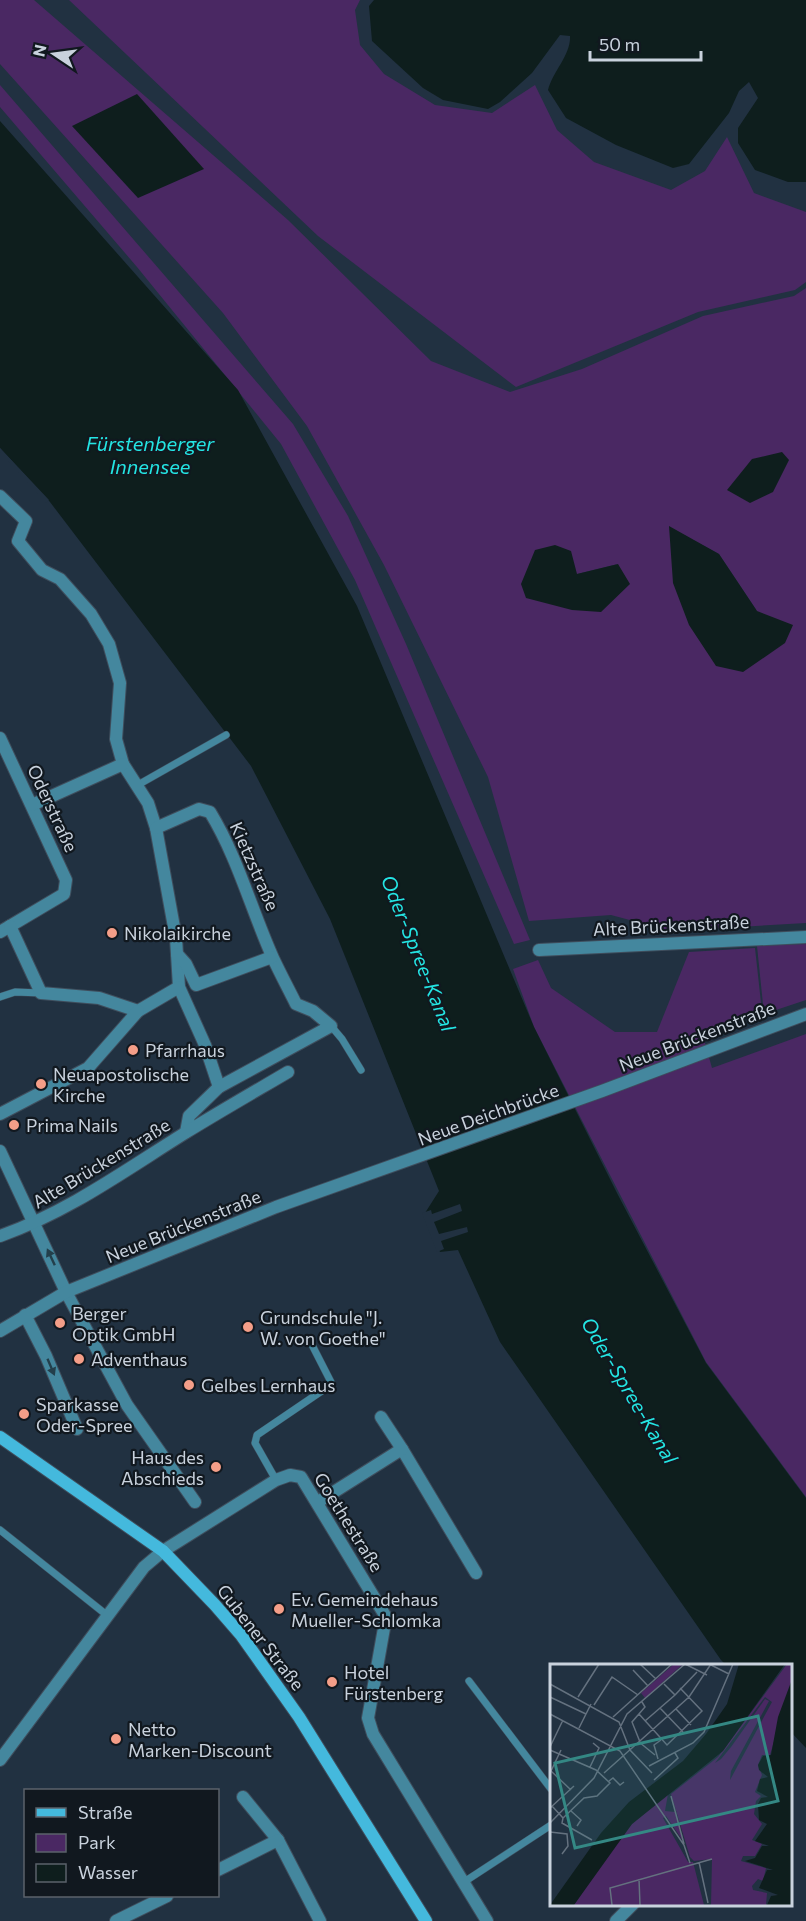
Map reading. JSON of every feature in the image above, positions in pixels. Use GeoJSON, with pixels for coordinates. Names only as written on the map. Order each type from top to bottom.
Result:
{"type":"FeatureCollection","features":[{"type":"Feature","properties":{"kind":"main road","name":"Gubener Straße"},"geometry":{"type":"LineString","coordinates":[[0,1437],[163,1551],[215,1605],[264,1666],[299,1717],[426,1921]]}},
{"type":"Feature","properties":{"kind":"street"},"geometry":{"type":"LineString","coordinates":[[0,496],[26,521],[18,541],[42,570],[60,579],[83,605],[109,644],[120,683],[116,739],[123,764],[148,803],[156,828],[177,954],[178,987],[205,1046],[219,1087]]}},
{"type":"Feature","properties":{"kind":"street","name":"Oderstraße"},"geometry":{"type":"LineString","coordinates":[[0,738],[66,880],[64,894],[5,929]]}},
{"type":"Feature","properties":{"kind":"street"},"geometry":{"type":"LineString","coordinates":[[32,804],[123,764]]}},
{"type":"Feature","properties":{"kind":"street","name":"Kietzstraße"},"geometry":{"type":"LineString","coordinates":[[156,828],[200,809],[210,812],[224,835],[251,897],[272,957],[296,1004],[313,1011],[331,1026]]}},
{"type":"Feature","properties":{"kind":"street"},"geometry":{"type":"LineString","coordinates":[[5,929],[41,993],[99,998],[138,1011]]}},
{"type":"Feature","properties":{"kind":"street","name":"Alte Brückenstraße"},"geometry":{"type":"LineString","coordinates":[[539,950],[806,937]]}},
{"type":"Feature","properties":{"kind":"street"},"geometry":{"type":"LineString","coordinates":[[177,954],[186,963],[196,985],[272,957]]}},
{"type":"Feature","properties":{"kind":"street"},"geometry":{"type":"LineString","coordinates":[[0,1114],[88,1068],[138,1011],[178,987]]}},
{"type":"Feature","properties":{"kind":"street","name":"Neue Brückenstraße"},"geometry":{"type":"LineString","coordinates":[[602,1091],[806,1014]]}},
{"type":"Feature","properties":{"kind":"street","name":"Alte Brückenstraße"},"geometry":{"type":"LineString","coordinates":[[186,1132],[189,1116],[219,1087],[331,1026]]}},
{"type":"Feature","properties":{"kind":"street","name":"Alte Brückenstraße"},"geometry":{"type":"LineString","coordinates":[[0,1236],[35,1224],[98,1190],[186,1132],[288,1072]]}},
{"type":"Feature","properties":{"kind":"street","name":"Neue Deichbrücke"},"geometry":{"type":"LineString","coordinates":[[387,1170],[602,1091]]}},
{"type":"Feature","properties":{"kind":"street"},"geometry":{"type":"LineString","coordinates":[[0,1151],[66,1292],[127,1405],[195,1502]]}},
{"type":"Feature","properties":{"kind":"street","name":"Neue Brückenstraße"},"geometry":{"type":"LineString","coordinates":[[0,1331],[66,1292],[276,1208],[387,1170]]}},
{"type":"Feature","properties":{"kind":"street"},"geometry":{"type":"LineString","coordinates":[[25,1315],[46,1356],[77,1429]]}},
{"type":"Feature","properties":{"kind":"street"},"geometry":{"type":"LineString","coordinates":[[381,1417],[476,1573]]}},
{"type":"Feature","properties":{"kind":"street"},"geometry":{"type":"LineString","coordinates":[[318,1502],[402,1449]]}},
{"type":"Feature","properties":{"kind":"street","name":"Goethestraße"},"geometry":{"type":"LineString","coordinates":[[276,1480],[290,1475],[301,1477],[386,1617],[368,1718],[373,1734],[487,1921]]}},
{"type":"Feature","properties":{"kind":"street"},"geometry":{"type":"LineString","coordinates":[[0,1760],[144,1568],[163,1551],[276,1480]]}},
{"type":"Feature","properties":{"kind":"street"},"geometry":{"type":"LineString","coordinates":[[243,1797],[278,1840],[320,1921]]}},
{"type":"Feature","properties":{"kind":"street"},"geometry":{"type":"LineString","coordinates":[[219,1870],[278,1840]]}},
{"type":"Feature","properties":{"kind":"street"},"geometry":{"type":"LineString","coordinates":[[116,1921],[165,1897]]}},
{"type":"Feature","properties":{"kind":"street"},"geometry":{"type":"LineString","coordinates":[[616,1921],[632,1906]]}},
{"type":"Feature","properties":{"kind":"lane"},"geometry":{"type":"LineString","coordinates":[[136,786],[226,735]]}},
{"type":"Feature","properties":{"kind":"lane"},"geometry":{"type":"LineString","coordinates":[[0,997],[15,992],[41,993]]}},
{"type":"Feature","properties":{"kind":"lane"},"geometry":{"type":"LineString","coordinates":[[331,1026],[361,1070]]}},
{"type":"Feature","properties":{"kind":"lane"},"geometry":{"type":"LineString","coordinates":[[276,1480],[255,1443],[257,1436],[332,1384],[311,1343]]}},
{"type":"Feature","properties":{"kind":"lane"},"geometry":{"type":"LineString","coordinates":[[0,1530],[108,1616]]}},
{"type":"Feature","properties":{"kind":"lane"},"geometry":{"type":"LineString","coordinates":[[469,1681],[550,1789]]}},
{"type":"Feature","properties":{"kind":"lane"},"geometry":{"type":"LineString","coordinates":[[464,1882],[550,1826]]}},
{"type":"Feature","properties":{"kind":"green space"},"geometry":{"type":"Polygon","coordinates":[[[0,0],[34,0],[288,220],[431,361],[510,392],[582,369],[703,316],[794,296],[806,288],[806,923],[671,931],[611,915],[529,921],[488,777],[384,565],[307,426],[223,313],[0,64],[0,0]],[[669,527],[757,611],[719,554],[669,527]],[[618,564],[577,574],[527,598],[618,564]]]}},
{"type":"Feature","properties":{"kind":"green space"},"geometry":{"type":"Polygon","coordinates":[[[69,0],[360,0],[355,10],[360,45],[384,74],[435,105],[492,113],[535,85],[557,130],[594,162],[671,190],[705,171],[727,137],[754,193],[806,212],[806,282],[795,290],[698,312],[516,387],[318,236],[69,0]]]}},
{"type":"Feature","properties":{"kind":"green space"},"geometry":{"type":"Polygon","coordinates":[[[0,85],[293,424],[348,516],[406,644],[530,940],[514,944],[355,580],[281,444],[137,267],[0,107],[0,85]]]}},
{"type":"Feature","properties":{"kind":"green space"},"geometry":{"type":"Polygon","coordinates":[[[806,944],[806,1000],[764,1014],[757,946],[806,944]]]}},
{"type":"Feature","properties":{"kind":"green space"},"geometry":{"type":"Polygon","coordinates":[[[755,948],[762,1012],[703,1036],[712,1068],[806,1034],[806,1497],[706,1362],[534,1027],[513,969],[538,960],[551,988],[615,1032],[657,1032],[689,952],[755,948]]]}},
{"type":"Feature","properties":{"kind":"water"},"geometry":{"type":"Polygon","coordinates":[[[374,0],[806,0],[806,182],[788,182],[755,170],[738,143],[738,128],[758,98],[749,82],[739,91],[729,113],[689,164],[673,168],[616,145],[566,118],[548,90],[568,50],[570,36],[560,35],[532,73],[500,102],[488,109],[443,100],[423,88],[372,41],[369,6],[374,0]]]}},
{"type":"Feature","properties":{"kind":"water"},"geometry":{"type":"Polygon","coordinates":[[[137,94],[204,169],[138,198],[72,126],[137,94]]]}},
{"type":"Feature","properties":{"kind":"water","name":"Fürstenberger Innensee"},"geometry":{"type":"Polygon","coordinates":[[[0,121],[238,390],[357,606],[534,1027],[618,1195],[706,1363],[806,1498],[806,1748],[791,1732],[791,1664],[725,1664],[721,1660],[500,1342],[458,1250],[440,1252],[425,1213],[439,1191],[330,919],[251,766],[50,502],[0,448],[0,121]]]}},
{"type":"Feature","properties":{"kind":"water"},"geometry":{"type":"Polygon","coordinates":[[[782,452],[789,460],[773,492],[750,503],[727,490],[752,459],[782,452]]]}},
{"type":"Feature","properties":{"kind":"water"},"geometry":{"type":"Polygon","coordinates":[[[669,526],[719,554],[757,611],[793,625],[785,643],[743,672],[716,666],[689,625],[673,583],[669,526]]]}},
{"type":"Feature","properties":{"kind":"water"},"geometry":{"type":"Polygon","coordinates":[[[555,545],[571,551],[577,574],[618,564],[630,584],[601,612],[572,610],[526,598],[521,584],[535,550],[555,545]]]}},
{"type":"Feature","properties":{"kind":"pier"},"geometry":{"type":"Polygon","coordinates":[[[0,448],[49,500],[46,503],[0,452],[0,448]]]}},
{"type":"Feature","properties":{"kind":"pier"},"geometry":{"type":"Polygon","coordinates":[[[460,1204],[462,1211],[434,1222],[439,1234],[467,1227],[468,1232],[441,1241],[444,1249],[437,1252],[422,1213],[431,1210],[432,1214],[460,1204]]]}},
{"type":"Feature","properties":{"kind":"place","name":"Nikolaikirche"},"geometry":{"type":"Point","coordinates":[112,933]}},
{"type":"Feature","properties":{"kind":"place","name":"Pfarrhaus"},"geometry":{"type":"Point","coordinates":[133,1050]}},
{"type":"Feature","properties":{"kind":"place","name":"Neuapostolische Kirche"},"geometry":{"type":"Point","coordinates":[41,1084]}},
{"type":"Feature","properties":{"kind":"place","name":"Prima Nails"},"geometry":{"type":"Point","coordinates":[14,1125]}},
{"type":"Feature","properties":{"kind":"place","name":"Berger Optik GmbH"},"geometry":{"type":"Point","coordinates":[60,1323]}},
{"type":"Feature","properties":{"kind":"place","name":"Grundschule \"J. W. von Goethe\""},"geometry":{"type":"Point","coordinates":[248,1327]}},
{"type":"Feature","properties":{"kind":"place","name":"Adventhaus"},"geometry":{"type":"Point","coordinates":[79,1359]}},
{"type":"Feature","properties":{"kind":"place","name":"Gelbes Lernhaus"},"geometry":{"type":"Point","coordinates":[189,1385]}},
{"type":"Feature","properties":{"kind":"place","name":"Sparkasse Oder-Spree"},"geometry":{"type":"Point","coordinates":[24,1414]}},
{"type":"Feature","properties":{"kind":"place","name":"Haus des Abschieds"},"geometry":{"type":"Point","coordinates":[216,1467]}},
{"type":"Feature","properties":{"kind":"place","name":"Ev. Gemeindehaus Mueller-Schlomka"},"geometry":{"type":"Point","coordinates":[279,1609]}},
{"type":"Feature","properties":{"kind":"place","name":"Hotel Fürstenberg"},"geometry":{"type":"Point","coordinates":[332,1682]}},
{"type":"Feature","properties":{"kind":"place","name":"Netto Marken-Discount"},"geometry":{"type":"Point","coordinates":[116,1739]}},
{"type":"Feature","properties":{"kind":"water label","name":"Oder-Spree-Kanal"},"geometry":{"type":"Point","coordinates":[419,953]}},
{"type":"Feature","properties":{"kind":"water label","name":"Oder-Spree-Kanal"},"geometry":{"type":"Point","coordinates":[630,1390]}}]}
